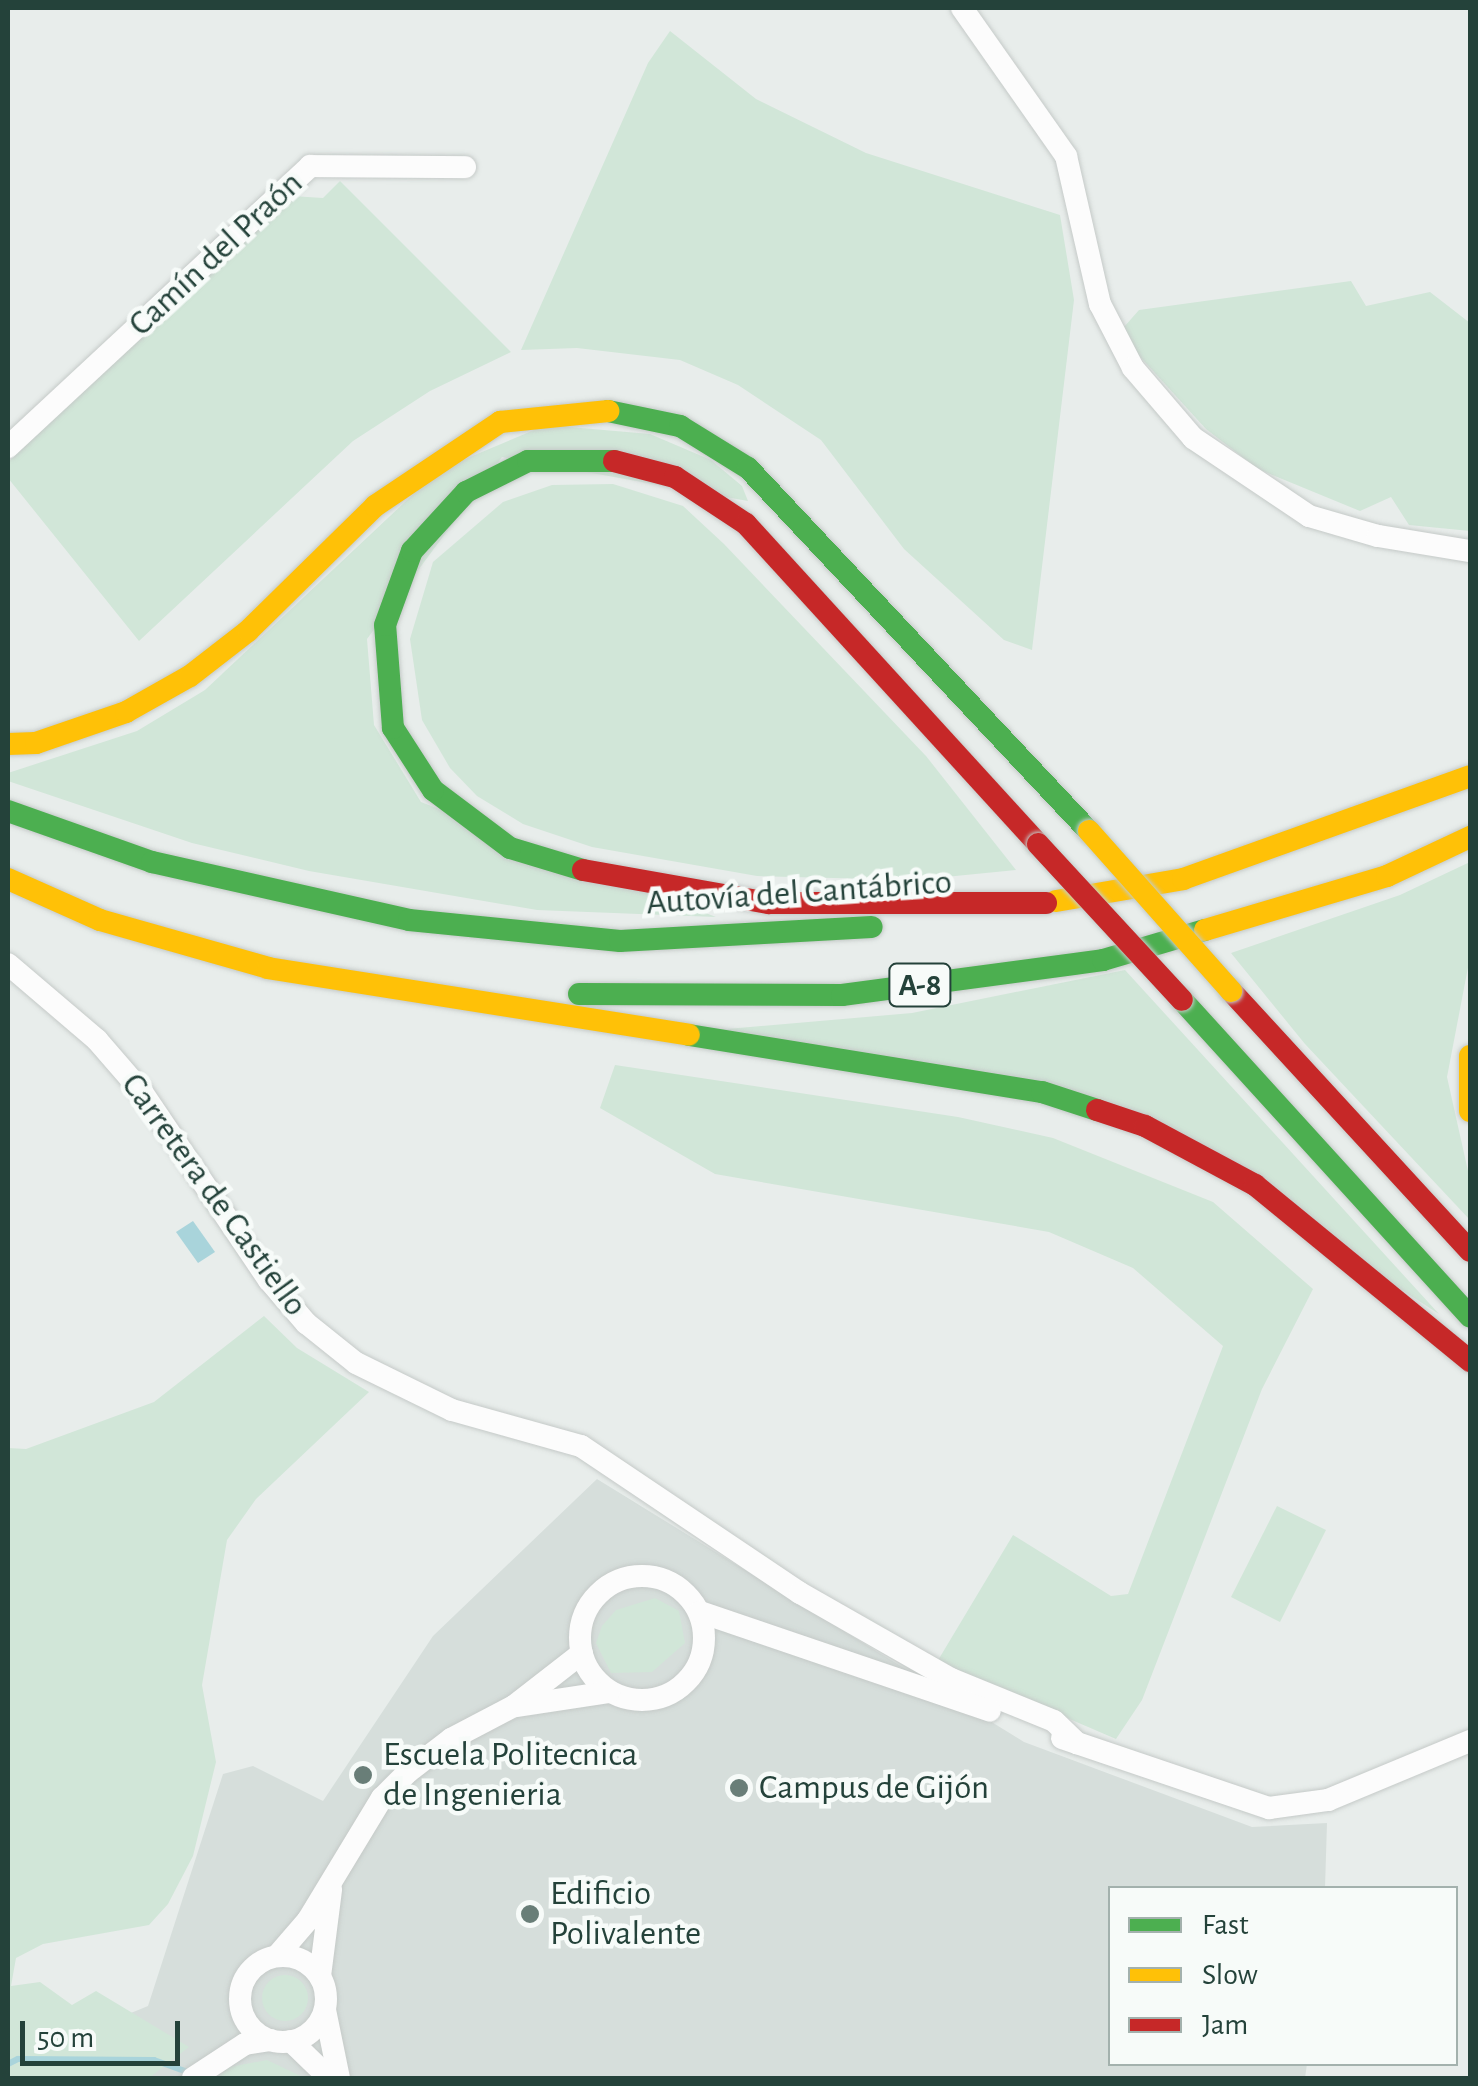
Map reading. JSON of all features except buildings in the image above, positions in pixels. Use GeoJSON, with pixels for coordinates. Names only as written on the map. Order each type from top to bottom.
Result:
{"type":"FeatureCollection","features":[{"type":"Feature","properties":{"kind":"highway"},"geometry":{"type":"LineString","coordinates":[[8,744],[36,743],[126,712],[190,676],[248,631],[375,506],[500,422],[606,411],[680,426],[748,468],[1089,831],[1470,1251]]}},
{"type":"Feature","properties":{"kind":"highway"},"geometry":{"type":"LineString","coordinates":[[1046,902],[769,903],[600,875],[510,848],[433,790],[393,728],[386,625],[412,552],[466,492],[528,461],[596,456],[675,477],[746,524],[1470,1316]]}},
{"type":"Feature","properties":{"kind":"highway","name":"Autovía del Cantábrico"},"geometry":{"type":"LineString","coordinates":[[8,811],[152,862],[280,896],[409,920],[620,941],[805,935],[1183,880],[1470,776]]}},
{"type":"Feature","properties":{"kind":"highway","name":"A-8"},"geometry":{"type":"LineString","coordinates":[[8,870],[104,904],[350,966],[556,992],[685,999],[842,995],[1104,960],[1387,876],[1470,838]]}},
{"type":"Feature","properties":{"kind":"highway"},"geometry":{"type":"LineString","coordinates":[[8,878],[100,920],[268,968],[1059,1097],[1145,1126],[1256,1184],[1470,1361]]}},
{"type":"Feature","properties":{"kind":"highway"},"geometry":{"type":"LineString","coordinates":[[1470,1056],[1470,1110]]}},
{"type":"Feature","properties":{"kind":"street"},"geometry":{"type":"LineString","coordinates":[[968,10],[1066,156],[1100,304],[1133,368],[1193,438],[1309,516],[1378,536],[1470,551]]}},
{"type":"Feature","properties":{"kind":"street","name":"Camín del Praón"},"geometry":{"type":"LineString","coordinates":[[8,447],[310,166],[465,167]]}},
{"type":"Feature","properties":{"kind":"street","name":"Carretera de Castiello"},"geometry":{"type":"LineString","coordinates":[[8,964],[97,1040],[142,1092],[269,1280],[306,1323],[356,1364],[452,1410],[582,1446],[857,1625],[952,1679],[1054,1720],[1076,1743]]}},
{"type":"Feature","properties":{"kind":"street"},"geometry":{"type":"LineString","coordinates":[[609,1692],[582,1653],[583,1618],[598,1594],[616,1582],[664,1579],[700,1612],[894,1675]]}},
{"type":"Feature","properties":{"kind":"street"},"geometry":{"type":"LineString","coordinates":[[514,1706],[609,1692],[648,1700],[670,1694],[688,1682],[705,1644],[700,1612]]}},
{"type":"Feature","properties":{"kind":"street","name":"Carretera de Castiello"},"geometry":{"type":"LineString","coordinates":[[857,1625],[882,1647],[894,1675],[1076,1743],[1268,1808],[1328,1800],[1470,1741]]}},
{"type":"Feature","properties":{"kind":"street"},"geometry":{"type":"LineString","coordinates":[[705,1644],[728,1636],[805,1645]]}},
{"type":"Feature","properties":{"kind":"street"},"geometry":{"type":"LineString","coordinates":[[214,2061],[241,2008],[246,1976],[277,1956],[332,1881],[382,1798],[450,1738],[514,1706],[582,1653]]}},
{"type":"Feature","properties":{"kind":"street"},"geometry":{"type":"LineString","coordinates":[[332,1881],[320,1976],[339,2078]]}},
{"type":"Feature","properties":{"kind":"street"},"geometry":{"type":"LineString","coordinates":[[277,1956],[297,1958],[320,1976]]}},
{"type":"Feature","properties":{"kind":"street"},"geometry":{"type":"LineString","coordinates":[[241,2008],[247,2023],[282,2041],[329,2078]]}},
{"type":"Feature","properties":{"kind":"street"},"geometry":{"type":"LineString","coordinates":[[193,2078],[245,2044],[282,2041],[312,2030],[325,2010]]}},
{"type":"Feature","properties":{"kind":"shaded area","name":"Campus de Gijón"},"geometry":{"type":"Polygon","coordinates":[[[597,1479],[1024,1742],[1252,1827],[1327,1823],[1325,1886],[1108,1886],[1108,2066],[1307,2066],[1305,2078],[8,2078],[43,2049],[148,2006],[223,1774],[253,1766],[323,1801],[433,1636],[597,1479]]]}},
{"type":"Feature","properties":{"kind":"green space"},"geometry":{"type":"Polygon","coordinates":[[[670,31],[756,99],[866,153],[1060,215],[1074,300],[1032,650],[1004,640],[904,549],[821,440],[738,385],[680,360],[577,348],[521,350],[648,63],[670,31]]]}},
{"type":"Feature","properties":{"kind":"green space"},"geometry":{"type":"Polygon","coordinates":[[[340,181],[511,352],[430,391],[353,441],[139,641],[8,478],[8,462],[292,196],[323,198],[340,181]]]}},
{"type":"Feature","properties":{"kind":"green space"},"geometry":{"type":"Polygon","coordinates":[[[1351,281],[1366,306],[1430,292],[1470,323],[1470,531],[1409,525],[1391,497],[1360,511],[1258,469],[1206,429],[1133,349],[1124,327],[1139,310],[1351,281]]]}},
{"type":"Feature","properties":{"kind":"green space"},"geometry":{"type":"Polygon","coordinates":[[[546,425],[650,434],[711,460],[742,486],[748,501],[502,457],[367,639],[374,725],[421,802],[716,917],[537,910],[309,871],[192,843],[8,781],[8,773],[137,731],[205,690],[439,470],[546,425]]]}},
{"type":"Feature","properties":{"kind":"green space"},"geometry":{"type":"Polygon","coordinates":[[[613,484],[683,506],[724,544],[926,756],[1016,870],[915,880],[757,876],[592,847],[523,824],[477,796],[450,768],[422,720],[410,639],[433,562],[503,502],[552,485],[613,484]]]}},
{"type":"Feature","properties":{"kind":"green space"},"geometry":{"type":"Polygon","coordinates":[[[1470,862],[1470,957],[1447,1077],[1470,1180],[1470,1220],[1305,1044],[1231,953],[1400,895],[1470,862]]]}},
{"type":"Feature","properties":{"kind":"green space"},"geometry":{"type":"Polygon","coordinates":[[[1125,970],[1439,1314],[1117,1105],[716,1030],[912,1013],[1125,970]]]}},
{"type":"Feature","properties":{"kind":"green space"},"geometry":{"type":"Polygon","coordinates":[[[615,1065],[958,1117],[1053,1138],[1213,1202],[1313,1289],[1262,1389],[1142,1700],[1116,1739],[937,1662],[1013,1535],[1111,1596],[1128,1594],[1223,1346],[1133,1268],[1049,1232],[715,1174],[600,1108],[615,1065]]]}},
{"type":"Feature","properties":{"kind":"green space"},"geometry":{"type":"Polygon","coordinates":[[[264,1316],[297,1348],[369,1392],[256,1499],[227,1540],[202,1685],[216,1762],[193,1856],[168,1904],[149,1925],[43,1944],[16,1958],[11,1986],[40,1982],[72,2005],[96,1991],[189,2047],[149,2078],[8,2078],[8,1448],[26,1449],[154,1402],[264,1316]]]}},
{"type":"Feature","properties":{"kind":"green space"},"geometry":{"type":"Polygon","coordinates":[[[1277,1506],[1326,1530],[1280,1622],[1231,1597],[1277,1506]]]}},
{"type":"Feature","properties":{"kind":"green space"},"geometry":{"type":"Polygon","coordinates":[[[655,1598],[679,1611],[685,1643],[652,1672],[611,1673],[596,1643],[602,1626],[616,1610],[655,1598]]]}},
{"type":"Feature","properties":{"kind":"green space"},"geometry":{"type":"Polygon","coordinates":[[[285,1975],[301,1982],[308,1998],[301,2014],[285,2021],[269,2014],[262,1998],[269,1982],[285,1975]]]}},
{"type":"Feature","properties":{"kind":"green space"},"geometry":{"type":"Polygon","coordinates":[[[267,2060],[305,2078],[217,2078],[229,2067],[267,2060]]]}},
{"type":"Feature","properties":{"kind":"water"},"geometry":{"type":"Polygon","coordinates":[[[193,1221],[215,1252],[198,1263],[176,1232],[193,1221]]]}},
{"type":"Feature","properties":{"kind":"waterway"},"geometry":{"type":"LineString","coordinates":[[8,2064],[18,2059],[154,2060],[193,2074]]}},
{"type":"Feature","properties":{"kind":"traffic: fast"},"geometry":{"type":"LineString","coordinates":[[608,411],[680,426],[748,468],[1089,831]]}},
{"type":"Feature","properties":{"kind":"traffic: fast"},"geometry":{"type":"LineString","coordinates":[[583,870],[510,848],[433,790],[393,728],[385,625],[412,551],[466,492],[528,461],[614,461]]}},
{"type":"Feature","properties":{"kind":"traffic: fast"},"geometry":{"type":"LineString","coordinates":[[8,811],[152,862],[409,920],[620,941],[872,927]]}},
{"type":"Feature","properties":{"kind":"traffic: fast"},"geometry":{"type":"LineString","coordinates":[[579,994],[842,995],[1103,960],[1205,930]]}},
{"type":"Feature","properties":{"kind":"traffic: fast"},"geometry":{"type":"LineString","coordinates":[[1182,1000],[1470,1316]]}},
{"type":"Feature","properties":{"kind":"traffic: fast"},"geometry":{"type":"LineString","coordinates":[[689,1035],[1042,1092],[1097,1110]]}},
{"type":"Feature","properties":{"kind":"traffic: slow"},"geometry":{"type":"LineString","coordinates":[[8,744],[36,743],[126,712],[190,676],[248,631],[375,506],[500,422],[608,411]]}},
{"type":"Feature","properties":{"kind":"traffic: slow"},"geometry":{"type":"LineString","coordinates":[[1056,901],[1183,879],[1470,776]]}},
{"type":"Feature","properties":{"kind":"traffic: slow"},"geometry":{"type":"LineString","coordinates":[[1089,831],[1231,991]]}},
{"type":"Feature","properties":{"kind":"traffic: slow"},"geometry":{"type":"LineString","coordinates":[[1205,930],[1387,876],[1470,837]]}},
{"type":"Feature","properties":{"kind":"traffic: slow"},"geometry":{"type":"LineString","coordinates":[[8,879],[100,920],[268,968],[689,1035]]}},
{"type":"Feature","properties":{"kind":"traffic: slow"},"geometry":{"type":"LineString","coordinates":[[1470,1056],[1470,1111]]}},
{"type":"Feature","properties":{"kind":"traffic: jam"},"geometry":{"type":"LineString","coordinates":[[614,461],[675,477],[746,524],[1038,844]]}},
{"type":"Feature","properties":{"kind":"traffic: jam"},"geometry":{"type":"LineString","coordinates":[[1038,844],[1182,1000]]}},
{"type":"Feature","properties":{"kind":"traffic: jam"},"geometry":{"type":"LineString","coordinates":[[583,870],[769,903],[1046,903]]}},
{"type":"Feature","properties":{"kind":"traffic: jam"},"geometry":{"type":"LineString","coordinates":[[1231,991],[1470,1251]]}},
{"type":"Feature","properties":{"kind":"traffic: jam"},"geometry":{"type":"LineString","coordinates":[[1097,1110],[1145,1126],[1255,1185],[1470,1361]]}},
{"type":"Feature","properties":{"kind":"place","name":"Escuela Politecnica de Ingenieria"},"geometry":{"type":"Point","coordinates":[363,1775]}},
{"type":"Feature","properties":{"kind":"place","name":"Campus de Gijón"},"geometry":{"type":"Point","coordinates":[739,1788]}},
{"type":"Feature","properties":{"kind":"place","name":"Edificio Polivalente"},"geometry":{"type":"Point","coordinates":[530,1914]}}]}
